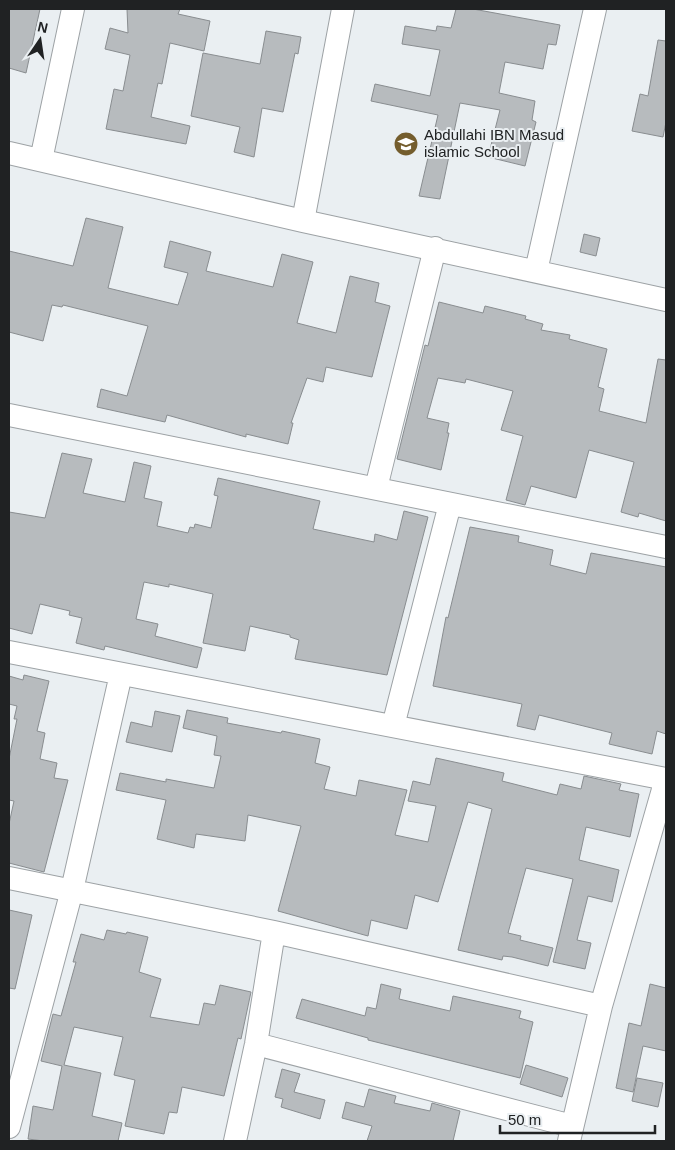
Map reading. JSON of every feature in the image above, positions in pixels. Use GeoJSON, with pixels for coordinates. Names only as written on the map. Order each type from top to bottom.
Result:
{"type":"FeatureCollection","features":[{"type":"Feature","properties":{"kind":"street"},"geometry":{"type":"LineString","coordinates":[[41,160],[73,9]]}},
{"type":"Feature","properties":{"kind":"street"},"geometry":{"type":"LineString","coordinates":[[302,221],[343,9]]}},
{"type":"Feature","properties":{"kind":"street"},"geometry":{"type":"LineString","coordinates":[[536,271],[595,9]]}},
{"type":"Feature","properties":{"kind":"street"},"geometry":{"type":"LineString","coordinates":[[9,153],[302,221],[435,248],[666,300]]}},
{"type":"Feature","properties":{"kind":"street"},"geometry":{"type":"LineString","coordinates":[[376,488],[435,248]]}},
{"type":"Feature","properties":{"kind":"street"},"geometry":{"type":"LineString","coordinates":[[9,415],[666,547]]}},
{"type":"Feature","properties":{"kind":"street"},"geometry":{"type":"LineString","coordinates":[[394,726],[450,504]]}},
{"type":"Feature","properties":{"kind":"street"},"geometry":{"type":"LineString","coordinates":[[9,652],[666,779],[601,1006],[570,1134],[256,1044]]}},
{"type":"Feature","properties":{"kind":"street"},"geometry":{"type":"LineString","coordinates":[[9,1127],[72,890],[121,674]]}},
{"type":"Feature","properties":{"kind":"street"},"geometry":{"type":"LineString","coordinates":[[9,878],[274,932],[601,1006]]}},
{"type":"Feature","properties":{"kind":"street"},"geometry":{"type":"LineString","coordinates":[[235,1141],[256,1044],[274,932]]}},
{"type":"Feature","properties":{"kind":"building"},"geometry":{"type":"Polygon","coordinates":[[[9,9],[40,9],[26,73],[9,68],[9,9]]]}},
{"type":"Feature","properties":{"kind":"building"},"geometry":{"type":"Polygon","coordinates":[[[127,9],[180,9],[178,14],[210,21],[204,51],[170,43],[162,84],[158,83],[151,117],[190,126],[186,144],[106,129],[114,89],[123,91],[130,55],[105,49],[110,28],[128,33],[127,9]]]}},
{"type":"Feature","properties":{"kind":"building"},"geometry":{"type":"Polygon","coordinates":[[[456,9],[473,9],[560,25],[556,45],[548,44],[543,69],[505,62],[499,93],[535,101],[532,120],[536,122],[525,166],[488,157],[500,110],[460,103],[440,199],[419,196],[438,115],[371,101],[375,84],[430,96],[440,50],[402,44],[405,26],[436,31],[437,26],[451,28],[456,9]]]}},
{"type":"Feature","properties":{"kind":"building"},"geometry":{"type":"Polygon","coordinates":[[[266,31],[301,37],[298,54],[295,53],[283,112],[262,108],[254,157],[234,152],[240,127],[191,116],[203,53],[260,64],[266,31]]]}},
{"type":"Feature","properties":{"kind":"building"},"geometry":{"type":"Polygon","coordinates":[[[658,40],[666,41],[666,122],[663,137],[632,131],[640,94],[648,96],[658,40]]]}},
{"type":"Feature","properties":{"kind":"building"},"geometry":{"type":"Polygon","coordinates":[[[86,218],[123,227],[108,288],[178,305],[188,273],[164,267],[170,241],[211,252],[206,271],[273,287],[282,254],[313,262],[297,323],[336,333],[350,276],[379,283],[375,302],[390,306],[372,377],[326,367],[323,382],[307,378],[291,423],[293,423],[288,444],[246,434],[246,437],[167,415],[165,422],[97,407],[101,389],[127,396],[148,326],[63,305],[62,307],[52,305],[43,341],[9,332],[9,251],[73,266],[86,218]]]}},
{"type":"Feature","properties":{"kind":"building"},"geometry":{"type":"Polygon","coordinates":[[[584,234],[600,238],[596,256],[580,252],[584,234]]]}},
{"type":"Feature","properties":{"kind":"building"},"geometry":{"type":"Polygon","coordinates":[[[439,302],[483,313],[485,306],[526,316],[525,319],[543,324],[541,330],[570,335],[569,339],[607,349],[598,387],[604,389],[599,411],[646,423],[658,359],[666,360],[666,521],[639,513],[638,517],[621,512],[634,462],[589,450],[576,498],[531,486],[525,505],[506,500],[523,436],[501,430],[513,391],[466,379],[465,383],[438,378],[427,418],[449,423],[447,433],[449,433],[441,470],[397,459],[425,345],[428,346],[439,302]]]}},
{"type":"Feature","properties":{"kind":"building"},"geometry":{"type":"Polygon","coordinates":[[[62,453],[92,459],[83,493],[125,502],[134,462],[151,466],[144,498],[162,502],[157,526],[188,533],[190,527],[194,528],[195,524],[211,528],[218,496],[214,495],[218,478],[320,501],[313,529],[374,542],[375,534],[397,540],[404,511],[428,517],[387,675],[295,659],[299,640],[290,637],[290,635],[250,626],[245,651],[203,643],[213,594],[169,584],[169,587],[144,582],[136,619],[158,624],[155,636],[202,648],[197,668],[105,646],[104,650],[76,643],[82,618],[69,615],[70,611],[40,604],[32,634],[9,628],[9,512],[45,518],[62,453]]]}},
{"type":"Feature","properties":{"kind":"building"},"geometry":{"type":"Polygon","coordinates":[[[470,527],[519,536],[518,542],[553,550],[550,565],[586,574],[591,553],[666,567],[666,734],[657,731],[652,754],[609,744],[612,733],[539,715],[535,730],[517,726],[522,704],[433,686],[446,617],[448,618],[470,527]]]}},
{"type":"Feature","properties":{"kind":"building"},"geometry":{"type":"Polygon","coordinates":[[[24,675],[49,681],[37,731],[45,733],[40,759],[57,763],[54,778],[68,780],[44,872],[9,863],[9,824],[14,801],[9,800],[9,759],[17,719],[14,719],[17,706],[9,704],[9,676],[23,680],[24,675]]]}},
{"type":"Feature","properties":{"kind":"building"},"geometry":{"type":"Polygon","coordinates":[[[187,710],[228,718],[227,723],[320,739],[315,763],[330,767],[324,789],[356,796],[359,780],[407,790],[395,835],[428,842],[436,806],[408,801],[413,781],[430,785],[436,758],[504,773],[502,781],[557,795],[560,784],[581,789],[584,776],[621,784],[619,790],[639,794],[630,837],[586,827],[579,860],[619,870],[612,902],[588,896],[577,940],[591,943],[585,969],[553,962],[573,879],[526,868],[508,933],[521,936],[520,940],[553,948],[548,966],[512,957],[503,956],[502,960],[458,950],[492,809],[468,802],[438,902],[415,895],[407,929],[371,920],[368,936],[278,911],[301,826],[248,815],[245,841],[196,834],[194,848],[157,839],[166,800],[116,790],[120,773],[166,782],[166,779],[214,788],[221,756],[214,755],[217,736],[183,728],[187,710]]]}},
{"type":"Feature","properties":{"kind":"building"},"geometry":{"type":"Polygon","coordinates":[[[155,711],[180,716],[172,752],[126,742],[131,722],[152,727],[155,711]]]}},
{"type":"Feature","properties":{"kind":"building"},"geometry":{"type":"Polygon","coordinates":[[[9,910],[32,915],[15,989],[9,988],[9,910]]]}},
{"type":"Feature","properties":{"kind":"building"},"geometry":{"type":"Polygon","coordinates":[[[107,930],[148,937],[139,972],[161,979],[150,1017],[199,1025],[204,1003],[215,1005],[220,985],[251,992],[241,1039],[238,1038],[224,1096],[182,1087],[177,1113],[169,1112],[164,1134],[125,1126],[135,1080],[114,1075],[123,1037],[74,1027],[64,1065],[101,1073],[92,1116],[122,1123],[118,1141],[44,1141],[28,1139],[33,1106],[53,1110],[62,1066],[41,1061],[53,1014],[61,1016],[76,962],[73,962],[81,934],[104,940],[107,930]]]}},
{"type":"Feature","properties":{"kind":"building"},"geometry":{"type":"Polygon","coordinates":[[[381,984],[401,989],[399,999],[450,1011],[453,996],[521,1011],[519,1018],[533,1022],[520,1078],[368,1040],[368,1038],[296,1018],[302,999],[365,1016],[367,1007],[376,1009],[381,984]]]}},
{"type":"Feature","properties":{"kind":"building"},"geometry":{"type":"Polygon","coordinates":[[[650,984],[666,988],[666,1051],[643,1046],[633,1092],[616,1088],[629,1023],[641,1026],[650,984]]]}},
{"type":"Feature","properties":{"kind":"building"},"geometry":{"type":"Polygon","coordinates":[[[526,1065],[568,1078],[562,1097],[520,1084],[526,1065]]]}},
{"type":"Feature","properties":{"kind":"building"},"geometry":{"type":"Polygon","coordinates":[[[282,1069],[300,1074],[294,1092],[325,1100],[320,1119],[281,1107],[283,1099],[275,1097],[282,1069]]]}},
{"type":"Feature","properties":{"kind":"building"},"geometry":{"type":"Polygon","coordinates":[[[637,1078],[663,1083],[658,1107],[632,1101],[637,1078]]]}},
{"type":"Feature","properties":{"kind":"building"},"geometry":{"type":"Polygon","coordinates":[[[369,1089],[396,1096],[394,1103],[430,1111],[432,1103],[460,1111],[453,1141],[367,1141],[372,1126],[342,1118],[346,1102],[364,1107],[369,1089]]]}},
{"type":"Feature","properties":{"kind":"place","name":"Abdullahi IBN Masud islamic School"},"geometry":{"type":"Point","coordinates":[406,144]}}]}
